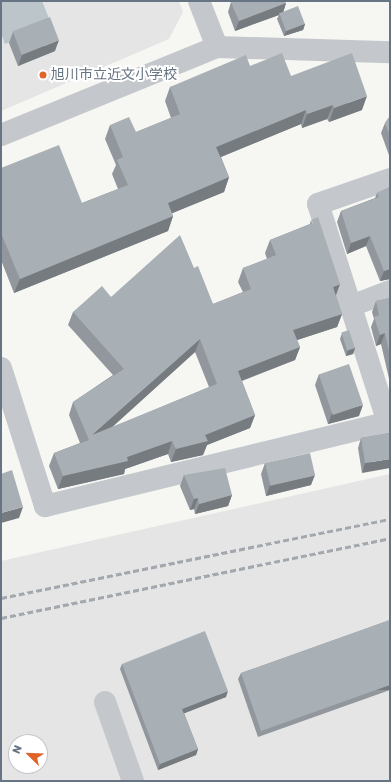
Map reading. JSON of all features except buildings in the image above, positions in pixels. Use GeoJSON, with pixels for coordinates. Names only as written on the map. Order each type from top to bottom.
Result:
{"type":"FeatureCollection","features":[{"type":"Feature","properties":{"kind":"street"},"geometry":{"type":"LineString","coordinates":[[199,1],[217,47]]}},
{"type":"Feature","properties":{"kind":"street"},"geometry":{"type":"LineString","coordinates":[[1,135],[217,47],[390,52]]}},
{"type":"Feature","properties":{"kind":"street"},"geometry":{"type":"LineString","coordinates":[[1,368],[45,506],[389,422],[318,204],[390,179]]}},
{"type":"Feature","properties":{"kind":"street"},"geometry":{"type":"LineString","coordinates":[[351,306],[390,291]]}},
{"type":"Feature","properties":{"kind":"street"},"geometry":{"type":"LineString","coordinates":[[105,702],[132,781]]}},
{"type":"Feature","properties":{"kind":"shaded area","name":"旭川市立近文小学校"},"geometry":{"type":"Polygon","coordinates":[[[1,1],[179,1],[183,12],[169,39],[1,111],[1,1]]]}},
{"type":"Feature","properties":{"kind":"shaded area"},"geometry":{"type":"Polygon","coordinates":[[[1,1],[42,1],[52,26],[5,44],[1,33],[1,1]]]}},
{"type":"Feature","properties":{"kind":"shaded area"},"geometry":{"type":"Polygon","coordinates":[[[390,474],[390,781],[1,781],[1,561],[390,474]]]}},
{"type":"Feature","properties":{"kind":"railway"},"geometry":{"type":"LineString","coordinates":[[1,598],[390,519]]}},
{"type":"Feature","properties":{"kind":"railway"},"geometry":{"type":"LineString","coordinates":[[1,618],[390,538]]}},
{"type":"Feature","properties":{"kind":"place","name":"旭川市立近文小学校"},"geometry":{"type":"Point","coordinates":[43,75]}}]}
